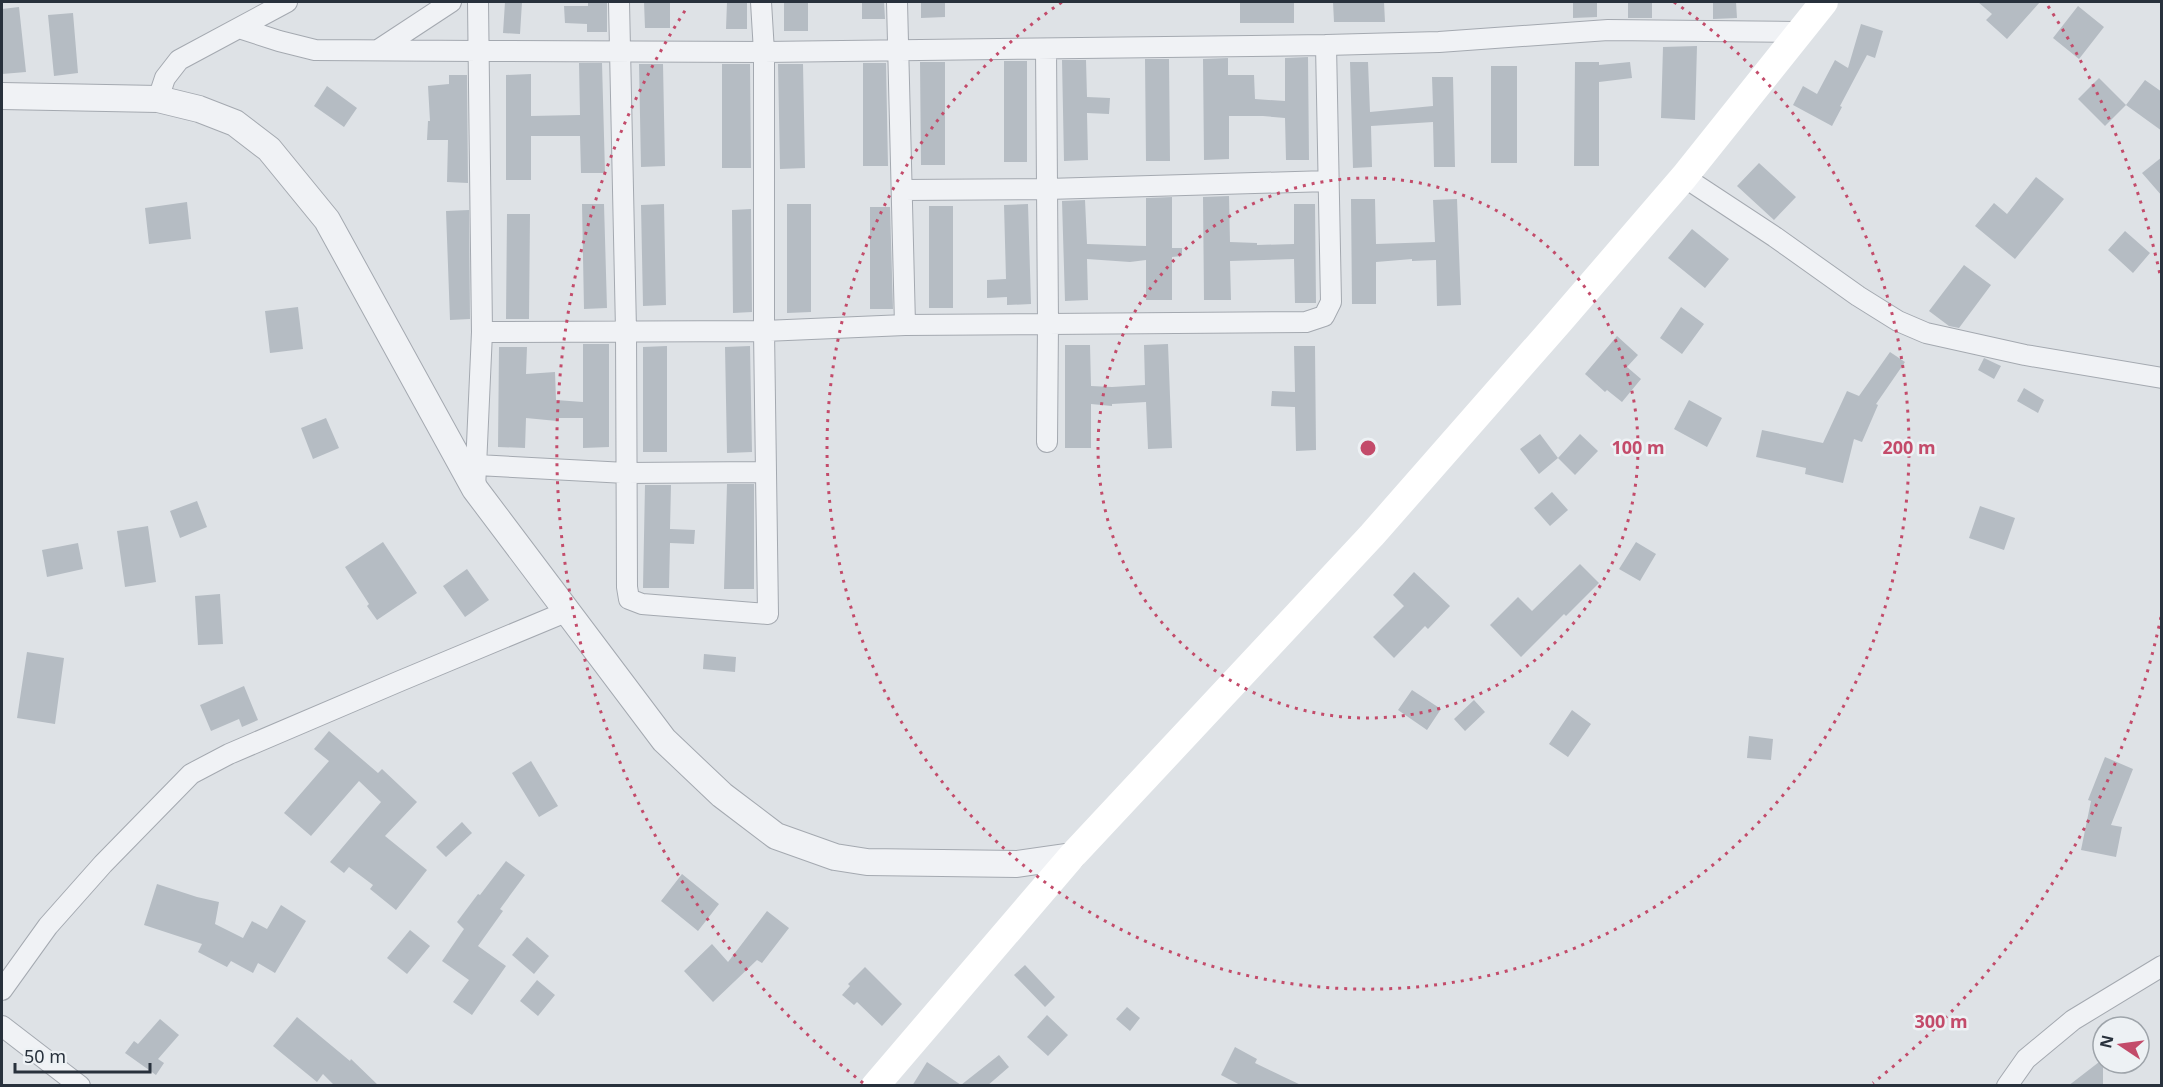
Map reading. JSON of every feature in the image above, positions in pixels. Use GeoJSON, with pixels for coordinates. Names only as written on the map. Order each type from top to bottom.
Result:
{"type":"FeatureCollection","features":[{"type":"Feature","properties":{"kind":"main road"},"geometry":{"type":"LineString","coordinates":[[875,1086],[1072,856],[1372,535],[1684,177],[1824,2]]}},
{"type":"Feature","properties":{"kind":"street"},"geometry":{"type":"LineString","coordinates":[[158,99],[165,78],[179,60],[287,2]]}},
{"type":"Feature","properties":{"kind":"street"},"geometry":{"type":"LineString","coordinates":[[378,50],[451,2]]}},
{"type":"Feature","properties":{"kind":"street"},"geometry":{"type":"LineString","coordinates":[[476,477],[482,332],[478,2]]}},
{"type":"Feature","properties":{"kind":"street"},"geometry":{"type":"LineString","coordinates":[[619,2],[626,330],[627,587],[629,598],[642,604],[768,614],[764,331],[764,52],[761,2]]}},
{"type":"Feature","properties":{"kind":"street"},"geometry":{"type":"LineString","coordinates":[[897,2],[905,325]]}},
{"type":"Feature","properties":{"kind":"street"},"geometry":{"type":"LineString","coordinates":[[239,28],[315,50],[764,52],[1326,45],[1439,42],[1608,30],[1798,32]]}},
{"type":"Feature","properties":{"kind":"street"},"geometry":{"type":"LineString","coordinates":[[482,332],[764,331],[905,325],[1306,322],[1324,316],[1331,302],[1326,45]]}},
{"type":"Feature","properties":{"kind":"street"},"geometry":{"type":"LineString","coordinates":[[1046,49],[1047,442]]}},
{"type":"Feature","properties":{"kind":"street"},"geometry":{"type":"LineString","coordinates":[[2,96],[158,99],[198,109],[235,123],[269,149],[327,220],[476,477],[568,611],[664,740],[722,795],[776,836],[835,857],[867,862],[1017,864],[1072,856]]}},
{"type":"Feature","properties":{"kind":"street"},"geometry":{"type":"LineString","coordinates":[[1684,177],[1775,237],[1858,296],[1898,321],[1926,333],[2025,355],[2162,378]]}},
{"type":"Feature","properties":{"kind":"street"},"geometry":{"type":"LineString","coordinates":[[902,190],[1047,189],[1329,181]]}},
{"type":"Feature","properties":{"kind":"street"},"geometry":{"type":"LineString","coordinates":[[476,477],[766,472]]}},
{"type":"Feature","properties":{"kind":"street"},"geometry":{"type":"LineString","coordinates":[[2,990],[48,926],[103,864],[190,774],[229,754],[368,694],[568,611]]}},
{"type":"Feature","properties":{"kind":"street"},"geometry":{"type":"LineString","coordinates":[[2007,1086],[2026,1059],[2073,1020],[2162,966]]}},
{"type":"Feature","properties":{"kind":"street"},"geometry":{"type":"LineString","coordinates":[[2,1026],[80,1086]]}},
{"type":"Feature","properties":{"kind":"building"},"geometry":{"type":"Polygon","coordinates":[[[505,2],[522,2],[520,34],[503,33],[505,2]]]}},
{"type":"Feature","properties":{"kind":"building"},"geometry":{"type":"Polygon","coordinates":[[[588,2],[607,2],[607,32],[587,32],[587,24],[565,23],[564,6],[588,6],[588,2]]]}},
{"type":"Feature","properties":{"kind":"building"},"geometry":{"type":"Polygon","coordinates":[[[644,2],[670,2],[670,28],[645,28],[644,2]]]}},
{"type":"Feature","properties":{"kind":"building"},"geometry":{"type":"Polygon","coordinates":[[[727,2],[747,2],[747,29],[726,29],[727,2]]]}},
{"type":"Feature","properties":{"kind":"building"},"geometry":{"type":"Polygon","coordinates":[[[784,2],[808,2],[808,31],[784,31],[784,2]]]}},
{"type":"Feature","properties":{"kind":"building"},"geometry":{"type":"Polygon","coordinates":[[[862,2],[884,2],[885,19],[862,19],[862,2]]]}},
{"type":"Feature","properties":{"kind":"building"},"geometry":{"type":"Polygon","coordinates":[[[921,2],[945,2],[945,17],[921,18],[921,2]]]}},
{"type":"Feature","properties":{"kind":"building"},"geometry":{"type":"Polygon","coordinates":[[[1240,2],[1294,2],[1294,23],[1240,23],[1240,2]]]}},
{"type":"Feature","properties":{"kind":"building"},"geometry":{"type":"Polygon","coordinates":[[[1333,2],[1384,2],[1385,22],[1334,22],[1333,2]]]}},
{"type":"Feature","properties":{"kind":"building"},"geometry":{"type":"Polygon","coordinates":[[[1573,2],[1597,2],[1597,17],[1573,18],[1573,2]]]}},
{"type":"Feature","properties":{"kind":"building"},"geometry":{"type":"Polygon","coordinates":[[[1628,2],[1652,2],[1652,18],[1628,18],[1628,2]]]}},
{"type":"Feature","properties":{"kind":"building"},"geometry":{"type":"Polygon","coordinates":[[[1713,2],[1736,2],[1737,18],[1713,19],[1713,2]]]}},
{"type":"Feature","properties":{"kind":"building"},"geometry":{"type":"Polygon","coordinates":[[[1978,2],[2040,2],[2007,39],[1986,20],[1992,14],[1978,2]]]}},
{"type":"Feature","properties":{"kind":"building"},"geometry":{"type":"Polygon","coordinates":[[[2078,6],[2104,27],[2079,59],[2053,38],[2078,6]]]}},
{"type":"Feature","properties":{"kind":"building"},"geometry":{"type":"Polygon","coordinates":[[[19,7],[26,72],[2,74],[2,9],[19,7]]]}},
{"type":"Feature","properties":{"kind":"building"},"geometry":{"type":"Polygon","coordinates":[[[73,13],[78,73],[54,76],[48,15],[73,13]]]}},
{"type":"Feature","properties":{"kind":"building"},"geometry":{"type":"Polygon","coordinates":[[[1861,24],[1883,31],[1875,58],[1867,55],[1832,126],[1793,105],[1803,86],[1817,94],[1835,60],[1848,68],[1861,24]]]}},
{"type":"Feature","properties":{"kind":"building"},"geometry":{"type":"Polygon","coordinates":[[[1697,46],[1695,120],[1661,118],[1663,47],[1697,46]]]}},
{"type":"Feature","properties":{"kind":"building"},"geometry":{"type":"Polygon","coordinates":[[[1308,57],[1309,160],[1286,160],[1285,118],[1229,116],[1229,159],[1204,160],[1203,59],[1228,58],[1228,75],[1254,75],[1255,99],[1285,101],[1285,58],[1308,57]]]}},
{"type":"Feature","properties":{"kind":"building"},"geometry":{"type":"Polygon","coordinates":[[[1145,59],[1169,59],[1170,161],[1146,161],[1145,59]]]}},
{"type":"Feature","properties":{"kind":"building"},"geometry":{"type":"Polygon","coordinates":[[[1062,60],[1086,60],[1087,97],[1110,98],[1109,114],[1087,113],[1088,160],[1064,161],[1062,60]]]}},
{"type":"Feature","properties":{"kind":"building"},"geometry":{"type":"Polygon","coordinates":[[[1004,61],[1027,61],[1027,162],[1004,162],[1004,61]]]}},
{"type":"Feature","properties":{"kind":"building"},"geometry":{"type":"Polygon","coordinates":[[[920,62],[945,62],[945,165],[921,165],[920,62]]]}},
{"type":"Feature","properties":{"kind":"building"},"geometry":{"type":"Polygon","coordinates":[[[1350,62],[1368,62],[1370,112],[1433,106],[1432,77],[1453,77],[1455,167],[1434,167],[1433,122],[1371,126],[1372,167],[1353,168],[1350,62]]]}},
{"type":"Feature","properties":{"kind":"building"},"geometry":{"type":"Polygon","coordinates":[[[1575,62],[1599,62],[1599,65],[1630,62],[1632,78],[1599,82],[1599,166],[1574,166],[1575,62]]]}},
{"type":"Feature","properties":{"kind":"building"},"geometry":{"type":"Polygon","coordinates":[[[579,63],[602,63],[605,173],[581,173],[580,136],[531,136],[531,180],[506,180],[506,75],[531,74],[531,116],[580,115],[579,63]]]}},
{"type":"Feature","properties":{"kind":"building"},"geometry":{"type":"Polygon","coordinates":[[[863,63],[886,63],[888,166],[863,166],[863,63]]]}},
{"type":"Feature","properties":{"kind":"building"},"geometry":{"type":"Polygon","coordinates":[[[639,64],[663,64],[665,166],[641,167],[639,64]]]}},
{"type":"Feature","properties":{"kind":"building"},"geometry":{"type":"Polygon","coordinates":[[[722,64],[750,64],[751,168],[722,168],[722,64]]]}},
{"type":"Feature","properties":{"kind":"building"},"geometry":{"type":"Polygon","coordinates":[[[778,64],[803,64],[805,168],[780,169],[778,64]]]}},
{"type":"Feature","properties":{"kind":"building"},"geometry":{"type":"Polygon","coordinates":[[[1491,66],[1517,66],[1517,163],[1491,163],[1491,66]]]}},
{"type":"Feature","properties":{"kind":"building"},"geometry":{"type":"Polygon","coordinates":[[[449,75],[467,75],[468,183],[447,182],[448,140],[427,140],[428,121],[430,121],[428,86],[449,84],[449,75]]]}},
{"type":"Feature","properties":{"kind":"building"},"geometry":{"type":"Polygon","coordinates":[[[2099,78],[2126,105],[2105,126],[2078,99],[2099,78]]]}},
{"type":"Feature","properties":{"kind":"building"},"geometry":{"type":"Polygon","coordinates":[[[2145,80],[2162,92],[2162,131],[2126,105],[2145,80]]]}},
{"type":"Feature","properties":{"kind":"building"},"geometry":{"type":"Polygon","coordinates":[[[327,86],[357,108],[344,127],[314,106],[327,86]]]}},
{"type":"Feature","properties":{"kind":"building"},"geometry":{"type":"Polygon","coordinates":[[[2162,157],[2162,196],[2142,173],[2162,157]]]}},
{"type":"Feature","properties":{"kind":"building"},"geometry":{"type":"Polygon","coordinates":[[[1759,163],[1796,197],[1774,220],[1737,186],[1759,163]]]}},
{"type":"Feature","properties":{"kind":"building"},"geometry":{"type":"Polygon","coordinates":[[[2036,177],[2064,199],[2015,259],[1975,226],[1994,203],[2007,214],[2036,177]]]}},
{"type":"Feature","properties":{"kind":"building"},"geometry":{"type":"Polygon","coordinates":[[[1229,196],[1230,242],[1257,243],[1257,245],[1294,244],[1294,204],[1315,204],[1316,303],[1295,303],[1294,259],[1230,261],[1231,300],[1204,300],[1203,197],[1229,196]]]}},
{"type":"Feature","properties":{"kind":"building"},"geometry":{"type":"Polygon","coordinates":[[[1172,197],[1172,248],[1182,248],[1182,256],[1172,257],[1172,300],[1146,300],[1146,260],[1130,262],[1087,259],[1088,300],[1065,301],[1062,201],[1085,200],[1087,244],[1146,246],[1146,198],[1172,197]]]}},
{"type":"Feature","properties":{"kind":"building"},"geometry":{"type":"Polygon","coordinates":[[[1351,199],[1375,199],[1376,244],[1435,242],[1433,200],[1457,199],[1461,305],[1437,306],[1436,260],[1412,261],[1412,259],[1376,262],[1376,304],[1352,304],[1351,199]]]}},
{"type":"Feature","properties":{"kind":"building"},"geometry":{"type":"Polygon","coordinates":[[[187,202],[191,239],[149,244],[145,208],[187,202]]]}},
{"type":"Feature","properties":{"kind":"building"},"geometry":{"type":"Polygon","coordinates":[[[582,204],[604,204],[607,308],[584,309],[582,204]]]}},
{"type":"Feature","properties":{"kind":"building"},"geometry":{"type":"Polygon","coordinates":[[[664,204],[666,305],[643,306],[641,205],[664,204]]]}},
{"type":"Feature","properties":{"kind":"building"},"geometry":{"type":"Polygon","coordinates":[[[787,204],[811,204],[811,312],[787,313],[787,204]]]}},
{"type":"Feature","properties":{"kind":"building"},"geometry":{"type":"Polygon","coordinates":[[[1028,204],[1031,304],[1007,305],[1007,297],[987,298],[987,280],[1006,279],[1004,205],[1028,204]]]}},
{"type":"Feature","properties":{"kind":"building"},"geometry":{"type":"Polygon","coordinates":[[[929,206],[953,206],[953,308],[929,308],[929,206]]]}},
{"type":"Feature","properties":{"kind":"building"},"geometry":{"type":"Polygon","coordinates":[[[870,207],[890,207],[893,309],[870,309],[870,207]]]}},
{"type":"Feature","properties":{"kind":"building"},"geometry":{"type":"Polygon","coordinates":[[[751,209],[752,312],[733,313],[732,210],[751,209]]]}},
{"type":"Feature","properties":{"kind":"building"},"geometry":{"type":"Polygon","coordinates":[[[469,210],[470,319],[450,320],[446,211],[469,210]]]}},
{"type":"Feature","properties":{"kind":"building"},"geometry":{"type":"Polygon","coordinates":[[[507,214],[530,214],[529,319],[506,319],[507,214]]]}},
{"type":"Feature","properties":{"kind":"building"},"geometry":{"type":"Polygon","coordinates":[[[1692,229],[1729,259],[1705,288],[1668,258],[1692,229]]]}},
{"type":"Feature","properties":{"kind":"building"},"geometry":{"type":"Polygon","coordinates":[[[2125,231],[2150,253],[2133,273],[2108,250],[2125,231]]]}},
{"type":"Feature","properties":{"kind":"building"},"geometry":{"type":"Polygon","coordinates":[[[1964,265],[1991,285],[1959,328],[1949,326],[1929,311],[1964,265]]]}},
{"type":"Feature","properties":{"kind":"building"},"geometry":{"type":"Polygon","coordinates":[[[298,307],[303,349],[270,353],[265,311],[298,307]]]}},
{"type":"Feature","properties":{"kind":"building"},"geometry":{"type":"Polygon","coordinates":[[[1681,307],[1704,324],[1682,354],[1660,338],[1681,307]]]}},
{"type":"Feature","properties":{"kind":"building"},"geometry":{"type":"Polygon","coordinates":[[[1617,336],[1638,355],[1627,367],[1641,379],[1622,402],[1607,390],[1605,392],[1585,374],[1617,336]]]}},
{"type":"Feature","properties":{"kind":"building"},"geometry":{"type":"Polygon","coordinates":[[[583,344],[609,344],[609,447],[583,448],[583,418],[557,418],[557,421],[526,418],[525,448],[498,447],[499,347],[527,347],[526,374],[555,372],[556,400],[583,402],[583,344]]]}},
{"type":"Feature","properties":{"kind":"building"},"geometry":{"type":"Polygon","coordinates":[[[1168,344],[1172,448],[1148,449],[1146,402],[1112,404],[1112,406],[1091,404],[1091,448],[1065,448],[1065,345],[1090,345],[1091,386],[1112,387],[1145,385],[1144,345],[1168,344]]]}},
{"type":"Feature","properties":{"kind":"building"},"geometry":{"type":"Polygon","coordinates":[[[667,346],[667,452],[643,452],[643,347],[667,346]]]}},
{"type":"Feature","properties":{"kind":"building"},"geometry":{"type":"Polygon","coordinates":[[[750,346],[752,452],[727,453],[725,347],[750,346]]]}},
{"type":"Feature","properties":{"kind":"building"},"geometry":{"type":"Polygon","coordinates":[[[1294,346],[1315,346],[1316,450],[1296,451],[1295,407],[1271,406],[1272,391],[1295,392],[1294,346]]]}},
{"type":"Feature","properties":{"kind":"building"},"geometry":{"type":"Polygon","coordinates":[[[1890,352],[1905,362],[1876,404],[1878,405],[1862,442],[1854,439],[1843,483],[1805,474],[1806,468],[1756,457],[1762,430],[1823,443],[1847,391],[1859,396],[1890,352]]]}},
{"type":"Feature","properties":{"kind":"building"},"geometry":{"type":"Polygon","coordinates":[[[1984,358],[2001,366],[1994,379],[1978,370],[1984,358]]]}},
{"type":"Feature","properties":{"kind":"building"},"geometry":{"type":"Polygon","coordinates":[[[2024,388],[2044,400],[2038,413],[2017,401],[2024,388]]]}},
{"type":"Feature","properties":{"kind":"building"},"geometry":{"type":"Polygon","coordinates":[[[1689,400],[1722,418],[1707,447],[1674,429],[1689,400]]]}},
{"type":"Feature","properties":{"kind":"building"},"geometry":{"type":"Polygon","coordinates":[[[326,418],[339,448],[313,459],[301,428],[326,418]]]}},
{"type":"Feature","properties":{"kind":"building"},"geometry":{"type":"Polygon","coordinates":[[[1540,434],[1558,458],[1539,474],[1520,449],[1540,434]]]}},
{"type":"Feature","properties":{"kind":"building"},"geometry":{"type":"Polygon","coordinates":[[[1580,434],[1598,451],[1575,475],[1558,458],[1580,434]]]}},
{"type":"Feature","properties":{"kind":"building"},"geometry":{"type":"Polygon","coordinates":[[[727,484],[754,484],[754,589],[724,589],[727,484]]]}},
{"type":"Feature","properties":{"kind":"building"},"geometry":{"type":"Polygon","coordinates":[[[645,485],[671,485],[670,529],[695,530],[694,544],[670,543],[669,588],[643,588],[645,485]]]}},
{"type":"Feature","properties":{"kind":"building"},"geometry":{"type":"Polygon","coordinates":[[[1552,492],[1568,510],[1550,526],[1534,508],[1552,492]]]}},
{"type":"Feature","properties":{"kind":"building"},"geometry":{"type":"Polygon","coordinates":[[[197,501],[207,527],[180,538],[170,511],[197,501]]]}},
{"type":"Feature","properties":{"kind":"building"},"geometry":{"type":"Polygon","coordinates":[[[1980,506],[2015,518],[2004,550],[1969,538],[1980,506]]]}},
{"type":"Feature","properties":{"kind":"building"},"geometry":{"type":"Polygon","coordinates":[[[148,526],[156,582],[125,587],[117,531],[148,526]]]}},
{"type":"Feature","properties":{"kind":"building"},"geometry":{"type":"Polygon","coordinates":[[[383,542],[417,593],[377,620],[345,567],[383,542]]]}},
{"type":"Feature","properties":{"kind":"building"},"geometry":{"type":"Polygon","coordinates":[[[1636,542],[1656,554],[1640,581],[1619,569],[1636,542]]]}},
{"type":"Feature","properties":{"kind":"building"},"geometry":{"type":"Polygon","coordinates":[[[78,543],[83,569],[47,577],[42,550],[78,543]]]}},
{"type":"Feature","properties":{"kind":"building"},"geometry":{"type":"Polygon","coordinates":[[[1580,564],[1599,583],[1521,657],[1490,625],[1518,597],[1532,611],[1580,564]]]}},
{"type":"Feature","properties":{"kind":"building"},"geometry":{"type":"Polygon","coordinates":[[[467,569],[489,600],[465,617],[443,586],[467,569]]]}},
{"type":"Feature","properties":{"kind":"building"},"geometry":{"type":"Polygon","coordinates":[[[1414,572],[1450,606],[1428,629],[1425,626],[1394,658],[1373,637],[1404,606],[1393,595],[1414,572]]]}},
{"type":"Feature","properties":{"kind":"building"},"geometry":{"type":"Polygon","coordinates":[[[220,594],[223,644],[198,645],[195,596],[220,594]]]}},
{"type":"Feature","properties":{"kind":"building"},"geometry":{"type":"Polygon","coordinates":[[[27,652],[64,658],[55,724],[17,718],[27,652]]]}},
{"type":"Feature","properties":{"kind":"building"},"geometry":{"type":"Polygon","coordinates":[[[704,654],[736,657],[735,672],[703,669],[704,654]]]}},
{"type":"Feature","properties":{"kind":"building"},"geometry":{"type":"Polygon","coordinates":[[[244,686],[258,720],[242,727],[239,719],[211,731],[200,705],[244,686]]]}},
{"type":"Feature","properties":{"kind":"building"},"geometry":{"type":"Polygon","coordinates":[[[1412,690],[1441,709],[1427,730],[1398,710],[1412,690]]]}},
{"type":"Feature","properties":{"kind":"building"},"geometry":{"type":"Polygon","coordinates":[[[1474,700],[1485,712],[1465,731],[1454,719],[1474,700]]]}},
{"type":"Feature","properties":{"kind":"building"},"geometry":{"type":"Polygon","coordinates":[[[1572,710],[1591,724],[1568,757],[1549,744],[1572,710]]]}},
{"type":"Feature","properties":{"kind":"building"},"geometry":{"type":"Polygon","coordinates":[[[329,731],[378,773],[382,769],[417,802],[385,836],[427,870],[396,910],[370,889],[373,885],[349,867],[344,873],[330,862],[381,802],[359,781],[311,836],[284,813],[329,761],[314,749],[329,731]]]}},
{"type":"Feature","properties":{"kind":"building"},"geometry":{"type":"Polygon","coordinates":[[[1749,736],[1773,739],[1771,760],[1747,758],[1749,736]]]}},
{"type":"Feature","properties":{"kind":"building"},"geometry":{"type":"Polygon","coordinates":[[[2105,757],[2133,769],[2111,825],[2122,827],[2116,857],[2081,850],[2091,801],[2088,800],[2105,757]]]}},
{"type":"Feature","properties":{"kind":"building"},"geometry":{"type":"Polygon","coordinates":[[[531,761],[558,806],[539,817],[512,773],[531,761]]]}},
{"type":"Feature","properties":{"kind":"building"},"geometry":{"type":"Polygon","coordinates":[[[462,822],[472,833],[446,857],[436,847],[462,822]]]}},
{"type":"Feature","properties":{"kind":"building"},"geometry":{"type":"Polygon","coordinates":[[[506,861],[525,875],[500,909],[503,911],[478,946],[506,966],[472,1015],[453,1002],[469,980],[442,961],[464,929],[457,922],[506,861]]]}},
{"type":"Feature","properties":{"kind":"building"},"geometry":{"type":"Polygon","coordinates":[[[682,874],[719,904],[698,931],[661,901],[682,874]]]}},
{"type":"Feature","properties":{"kind":"building"},"geometry":{"type":"Polygon","coordinates":[[[157,884],[219,902],[215,924],[243,938],[252,921],[267,929],[281,905],[306,921],[275,973],[258,963],[253,973],[231,961],[227,967],[198,952],[202,944],[144,925],[157,884]]]}},
{"type":"Feature","properties":{"kind":"building"},"geometry":{"type":"Polygon","coordinates":[[[767,911],[789,928],[762,963],[757,960],[713,1002],[684,971],[712,944],[728,962],[767,911]]]}},
{"type":"Feature","properties":{"kind":"building"},"geometry":{"type":"Polygon","coordinates":[[[410,930],[430,946],[407,974],[387,958],[410,930]]]}},
{"type":"Feature","properties":{"kind":"building"},"geometry":{"type":"Polygon","coordinates":[[[527,937],[549,956],[534,974],[512,955],[527,937]]]}},
{"type":"Feature","properties":{"kind":"building"},"geometry":{"type":"Polygon","coordinates":[[[1025,965],[1055,997],[1045,1007],[1014,975],[1025,965]]]}},
{"type":"Feature","properties":{"kind":"building"},"geometry":{"type":"Polygon","coordinates":[[[865,967],[902,1004],[882,1026],[857,1002],[854,1005],[842,995],[850,986],[848,984],[865,967]]]}},
{"type":"Feature","properties":{"kind":"building"},"geometry":{"type":"Polygon","coordinates":[[[537,980],[555,995],[538,1016],[520,1001],[537,980]]]}},
{"type":"Feature","properties":{"kind":"building"},"geometry":{"type":"Polygon","coordinates":[[[1127,1007],[1140,1018],[1130,1031],[1116,1019],[1127,1007]]]}},
{"type":"Feature","properties":{"kind":"building"},"geometry":{"type":"Polygon","coordinates":[[[1047,1015],[1068,1035],[1048,1056],[1027,1037],[1047,1015]]]}},
{"type":"Feature","properties":{"kind":"building"},"geometry":{"type":"Polygon","coordinates":[[[297,1017],[350,1061],[351,1059],[379,1086],[335,1086],[323,1074],[317,1082],[273,1046],[297,1017]]]}},
{"type":"Feature","properties":{"kind":"building"},"geometry":{"type":"Polygon","coordinates":[[[160,1019],[179,1035],[158,1059],[164,1063],[156,1075],[125,1053],[134,1041],[138,1044],[160,1019]]]}},
{"type":"Feature","properties":{"kind":"building"},"geometry":{"type":"Polygon","coordinates":[[[1235,1047],[1257,1059],[1255,1063],[1303,1086],[1242,1086],[1221,1075],[1235,1047]]]}},
{"type":"Feature","properties":{"kind":"building"},"geometry":{"type":"Polygon","coordinates":[[[999,1055],[1009,1067],[987,1086],[912,1086],[927,1062],[961,1085],[999,1055]]]}},
{"type":"Feature","properties":{"kind":"building"},"geometry":{"type":"Polygon","coordinates":[[[2091,1068],[2091,1075],[2103,1075],[2103,1086],[2068,1086],[2091,1068]]]}}]}
